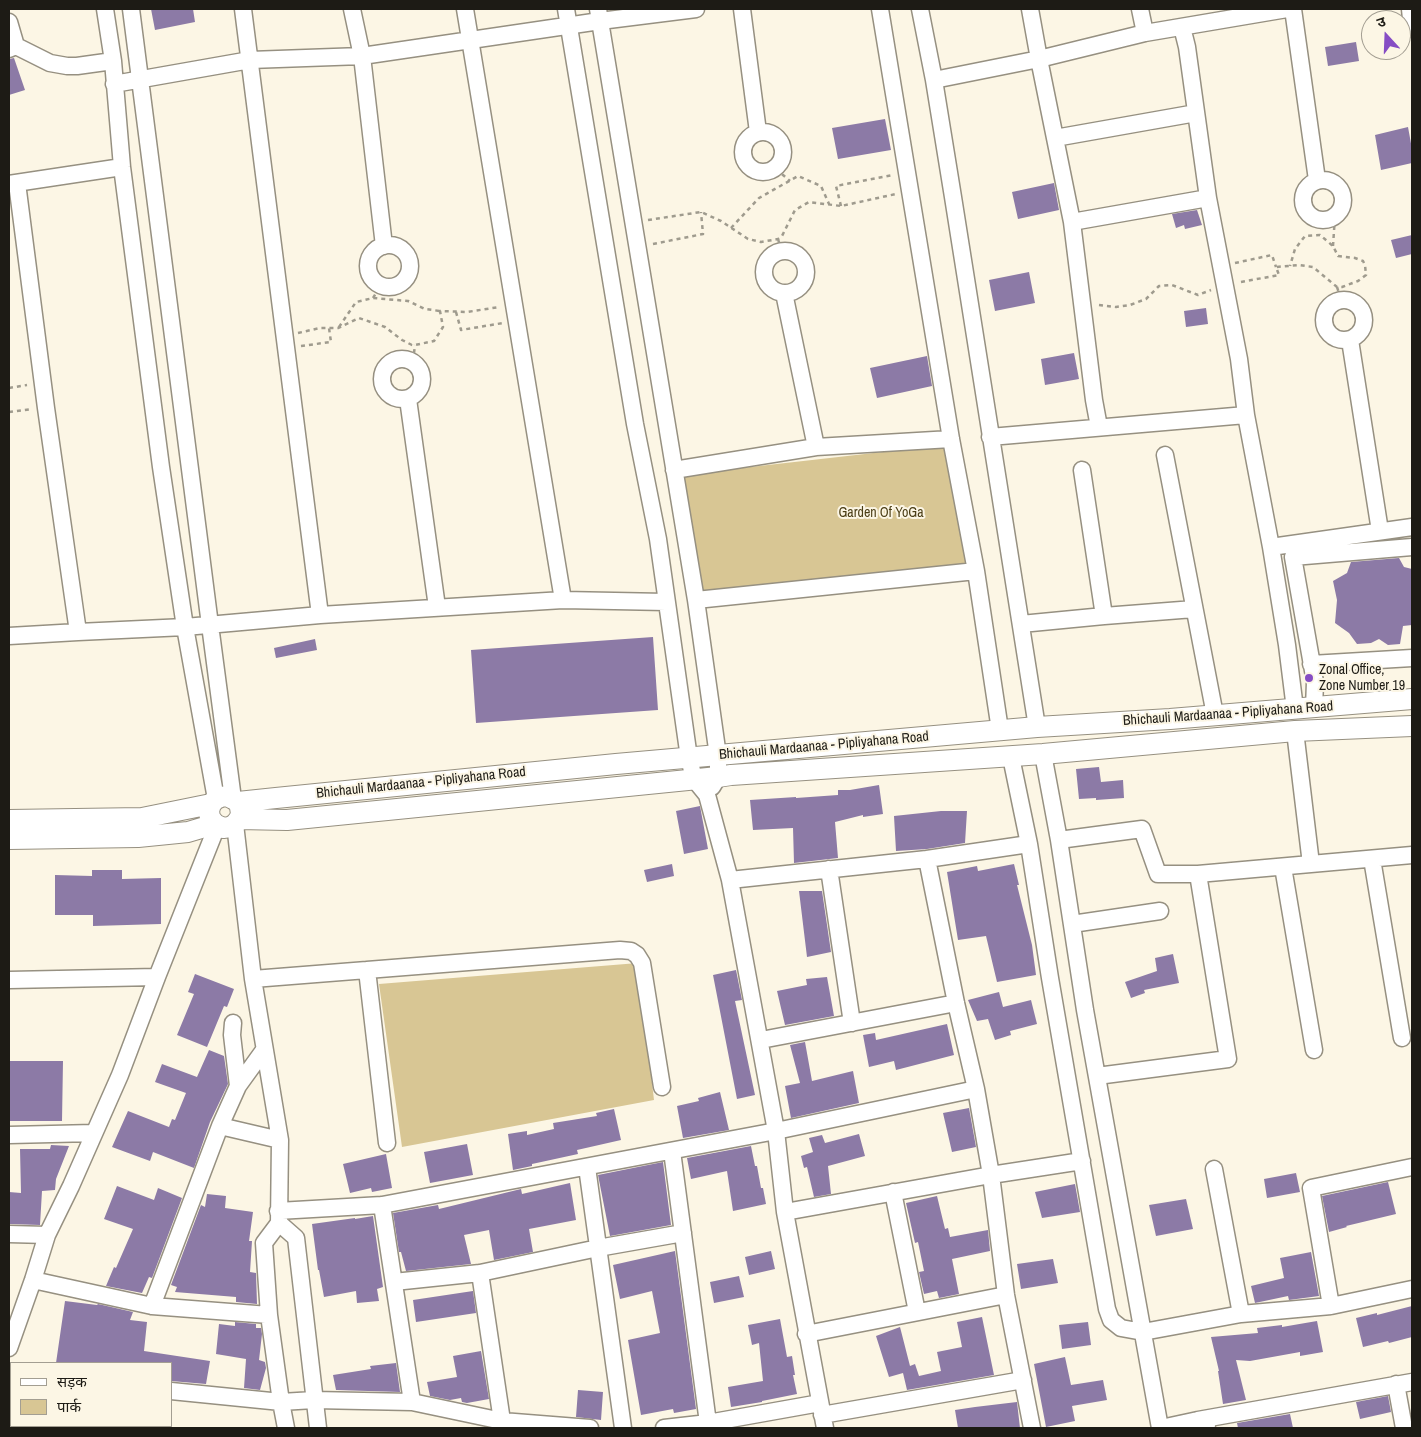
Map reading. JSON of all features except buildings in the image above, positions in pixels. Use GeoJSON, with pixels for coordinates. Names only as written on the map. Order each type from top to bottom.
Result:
{"type":"FeatureCollection","features":[{"type":"Feature","properties":{"kind":"main road","name":"Bhichauli Mardaanaa - Pipliyahana Road"},"geometry":{"type":"LineString","coordinates":[[9,820],[142,818],[226,812],[616,764],[1037,727],[1215,716],[1412,700]]}},
{"type":"Feature","properties":{"kind":"main road","name":"Bhichauli Mardaanaa - Pipliyahana Road"},"geometry":{"type":"LineString","coordinates":[[9,840],[138,837],[188,832],[226,812],[287,820],[730,775],[1043,754],[1295,731],[1412,726]]}},
{"type":"Feature","properties":{"kind":"street"},"geometry":{"type":"LineString","coordinates":[[105,9],[113,61],[122,167],[161,467],[185,627],[226,812],[280,1140],[279,1217],[264,1243],[269,1315],[286,1428]]}},
{"type":"Feature","properties":{"kind":"street"},"geometry":{"type":"LineString","coordinates":[[9,1348],[14,1322],[33,1280],[47,1235],[120,1075],[157,978],[226,812],[210,625],[131,9]]}},
{"type":"Feature","properties":{"kind":"street"},"geometry":{"type":"LineString","coordinates":[[243,9],[320,615]]}},
{"type":"Feature","properties":{"kind":"street"},"geometry":{"type":"LineString","coordinates":[[352,9],[362,56],[384,246]]}},
{"type":"Feature","properties":{"kind":"street"},"geometry":{"type":"LineString","coordinates":[[465,9],[562,600]]}},
{"type":"Feature","properties":{"kind":"street"},"geometry":{"type":"LineString","coordinates":[[566,9],[633,415],[658,539],[689,758],[694,779],[706,795],[730,880],[761,1040],[776,1131],[785,1212],[822,1416]]}},
{"type":"Feature","properties":{"kind":"street"},"geometry":{"type":"LineString","coordinates":[[114,84],[250,60],[362,56],[569,26],[599,15],[696,9]]}},
{"type":"Feature","properties":{"kind":"street"},"geometry":{"type":"LineString","coordinates":[[742,9],[758,132]]}},
{"type":"Feature","properties":{"kind":"street"},"geometry":{"type":"LineString","coordinates":[[880,9],[951,439],[976,571],[1000,730]]}},
{"type":"Feature","properties":{"kind":"street"},"geometry":{"type":"LineString","coordinates":[[920,9],[934,80],[1037,727]]}},
{"type":"Feature","properties":{"kind":"street"},"geometry":{"type":"LineString","coordinates":[[1030,9],[1072,222],[1099,427]]}},
{"type":"Feature","properties":{"kind":"street"},"geometry":{"type":"LineString","coordinates":[[1140,9],[1145,33]]}},
{"type":"Feature","properties":{"kind":"street"},"geometry":{"type":"LineString","coordinates":[[934,80],[1040,59],[1145,33],[1182,27],[1223,14],[1287,9]]}},
{"type":"Feature","properties":{"kind":"street"},"geometry":{"type":"LineString","coordinates":[[1293,9],[1317,180]]}},
{"type":"Feature","properties":{"kind":"street"},"geometry":{"type":"LineString","coordinates":[[1410,9],[1412,29]]}},
{"type":"Feature","properties":{"kind":"street"},"geometry":{"type":"LineString","coordinates":[[599,15],[696,600],[718,756],[718,777],[706,795]]}},
{"type":"Feature","properties":{"kind":"street"},"geometry":{"type":"LineString","coordinates":[[9,22],[13,48],[50,63],[77,66],[113,61]]}},
{"type":"Feature","properties":{"kind":"street"},"geometry":{"type":"LineString","coordinates":[[1182,27],[1187,47],[1208,198],[1239,359],[1246,416],[1271,547],[1287,645],[1304,708]]}},
{"type":"Feature","properties":{"kind":"street"},"geometry":{"type":"LineString","coordinates":[[1055,138],[1196,113]]}},
{"type":"Feature","properties":{"kind":"street"},"geometry":{"type":"LineString","coordinates":[[758,132],[768,132],[779,138],[784,150],[783,157],[776,169],[762,173],[750,168],[743,156],[743,149],[749,137],[758,132]]}},
{"type":"Feature","properties":{"kind":"street"},"geometry":{"type":"LineString","coordinates":[[78,632],[13,184],[122,167]]}},
{"type":"Feature","properties":{"kind":"street"},"geometry":{"type":"LineString","coordinates":[[1317,180],[1327,180],[1338,186],[1342,192],[1343,205],[1340,212],[1335,216],[1322,220],[1309,216],[1302,204],[1304,190],[1308,185],[1317,180]]}},
{"type":"Feature","properties":{"kind":"street"},"geometry":{"type":"LineString","coordinates":[[1072,222],[1208,198]]}},
{"type":"Feature","properties":{"kind":"street"},"geometry":{"type":"LineString","coordinates":[[780,245],[800,258],[806,271],[802,284],[797,289],[784,293],[777,292],[771,288],[764,276],[766,263],[776,254],[780,245]]}},
{"type":"Feature","properties":{"kind":"street"},"geometry":{"type":"LineString","coordinates":[[384,246],[399,248],[408,258],[409,272],[401,283],[377,292],[375,282],[368,270],[370,257],[374,251],[384,246]]}},
{"type":"Feature","properties":{"kind":"street"},"geometry":{"type":"LineString","coordinates":[[784,293],[816,447]]}},
{"type":"Feature","properties":{"kind":"street"},"geometry":{"type":"LineString","coordinates":[[1339,293],[1354,302],[1363,312],[1364,325],[1361,331],[1350,340],[1336,339],[1330,336],[1324,324],[1323,317],[1325,311],[1335,301],[1339,293]]}},
{"type":"Feature","properties":{"kind":"street"},"geometry":{"type":"LineString","coordinates":[[1350,340],[1380,531]]}},
{"type":"Feature","properties":{"kind":"street"},"geometry":{"type":"LineString","coordinates":[[400,358],[413,361],[421,371],[423,378],[419,391],[414,396],[401,400],[389,395],[384,390],[382,376],[388,364],[400,358]]}},
{"type":"Feature","properties":{"kind":"street"},"geometry":{"type":"LineString","coordinates":[[408,399],[437,607]]}},
{"type":"Feature","properties":{"kind":"street"},"geometry":{"type":"LineString","coordinates":[[990,437],[1246,416]]}},
{"type":"Feature","properties":{"kind":"street"},"geometry":{"type":"LineString","coordinates":[[674,470],[816,447],[951,439]]}},
{"type":"Feature","properties":{"kind":"street"},"geometry":{"type":"LineString","coordinates":[[1165,456],[1215,716]]}},
{"type":"Feature","properties":{"kind":"street"},"geometry":{"type":"LineString","coordinates":[[1082,470],[1104,616]]}},
{"type":"Feature","properties":{"kind":"street"},"geometry":{"type":"LineString","coordinates":[[1271,547],[1412,527]]}},
{"type":"Feature","properties":{"kind":"street"},"geometry":{"type":"LineString","coordinates":[[1304,708],[1315,682],[1293,557],[1412,547]]}},
{"type":"Feature","properties":{"kind":"street"},"geometry":{"type":"LineString","coordinates":[[696,600],[976,571]]}},
{"type":"Feature","properties":{"kind":"street"},"geometry":{"type":"LineString","coordinates":[[9,636],[185,627],[320,615],[562,600],[666,602]]}},
{"type":"Feature","properties":{"kind":"street"},"geometry":{"type":"LineString","coordinates":[[1021,624],[1194,609]]}},
{"type":"Feature","properties":{"kind":"street"},"geometry":{"type":"LineString","coordinates":[[1311,664],[1412,658]]}},
{"type":"Feature","properties":{"kind":"street"},"geometry":{"type":"LineString","coordinates":[[1295,731],[1311,864]]}},
{"type":"Feature","properties":{"kind":"street"},"geometry":{"type":"LineString","coordinates":[[1043,754],[1059,840],[1085,1010],[1161,1428],[1404,1383],[1404,1428]]}},
{"type":"Feature","properties":{"kind":"street"},"geometry":{"type":"LineString","coordinates":[[1011,756],[1029,844],[1107,1309],[1111,1320],[1121,1328],[1143,1332],[1241,1314],[1331,1306],[1412,1289]]}},
{"type":"Feature","properties":{"kind":"street"},"geometry":{"type":"LineString","coordinates":[[1059,840],[1142,829],[1158,874],[1198,874],[1412,855]]}},
{"type":"Feature","properties":{"kind":"street"},"geometry":{"type":"LineString","coordinates":[[730,880],[927,859],[1029,844]]}},
{"type":"Feature","properties":{"kind":"street"},"geometry":{"type":"LineString","coordinates":[[1372,858],[1402,1038]]}},
{"type":"Feature","properties":{"kind":"street"},"geometry":{"type":"LineString","coordinates":[[927,859],[956,1003],[976,1088],[1006,1295],[1032,1428]]}},
{"type":"Feature","properties":{"kind":"street"},"geometry":{"type":"LineString","coordinates":[[1283,867],[1314,1050]]}},
{"type":"Feature","properties":{"kind":"street"},"geometry":{"type":"LineString","coordinates":[[829,869],[852,1023]]}},
{"type":"Feature","properties":{"kind":"street"},"geometry":{"type":"LineString","coordinates":[[1097,1076],[1228,1059],[1198,874]]}},
{"type":"Feature","properties":{"kind":"street"},"geometry":{"type":"LineString","coordinates":[[1072,924],[1160,911]]}},
{"type":"Feature","properties":{"kind":"street"},"geometry":{"type":"LineString","coordinates":[[253,979],[620,950],[631,951],[637,954],[642,963],[662,1087]]}},
{"type":"Feature","properties":{"kind":"street"},"geometry":{"type":"LineString","coordinates":[[367,970],[388,1143]]}},
{"type":"Feature","properties":{"kind":"street"},"geometry":{"type":"LineString","coordinates":[[9,980],[157,978]]}},
{"type":"Feature","properties":{"kind":"street"},"geometry":{"type":"LineString","coordinates":[[761,1040],[956,1003]]}},
{"type":"Feature","properties":{"kind":"street"},"geometry":{"type":"LineString","coordinates":[[233,1024],[232,1035],[238,1086]]}},
{"type":"Feature","properties":{"kind":"street"},"geometry":{"type":"LineString","coordinates":[[152,1306],[220,1126],[238,1086],[264,1050]]}},
{"type":"Feature","properties":{"kind":"street"},"geometry":{"type":"LineString","coordinates":[[279,1217],[382,1205],[776,1131],[976,1088]]}},
{"type":"Feature","properties":{"kind":"street"},"geometry":{"type":"LineString","coordinates":[[220,1126],[280,1140]]}},
{"type":"Feature","properties":{"kind":"street"},"geometry":{"type":"LineString","coordinates":[[9,1135],[94,1133]]}},
{"type":"Feature","properties":{"kind":"street"},"geometry":{"type":"LineString","coordinates":[[672,1151],[708,1423]]}},
{"type":"Feature","properties":{"kind":"street"},"geometry":{"type":"LineString","coordinates":[[785,1212],[990,1175],[1082,1161]]}},
{"type":"Feature","properties":{"kind":"street"},"geometry":{"type":"LineString","coordinates":[[587,1167],[623,1428]]}},
{"type":"Feature","properties":{"kind":"street"},"geometry":{"type":"LineString","coordinates":[[1331,1306],[1311,1188],[1412,1167]]}},
{"type":"Feature","properties":{"kind":"street"},"geometry":{"type":"LineString","coordinates":[[1214,1169],[1241,1314]]}},
{"type":"Feature","properties":{"kind":"street"},"geometry":{"type":"LineString","coordinates":[[893,1192],[917,1312]]}},
{"type":"Feature","properties":{"kind":"street"},"geometry":{"type":"LineString","coordinates":[[382,1205],[412,1402]]}},
{"type":"Feature","properties":{"kind":"street"},"geometry":{"type":"LineString","coordinates":[[279,1217],[296,1238],[318,1428]]}},
{"type":"Feature","properties":{"kind":"street"},"geometry":{"type":"LineString","coordinates":[[394,1282],[480,1272],[683,1233]]}},
{"type":"Feature","properties":{"kind":"street"},"geometry":{"type":"LineString","coordinates":[[9,1234],[47,1235]]}},
{"type":"Feature","properties":{"kind":"street"},"geometry":{"type":"LineString","coordinates":[[480,1272],[502,1421]]}},
{"type":"Feature","properties":{"kind":"street"},"geometry":{"type":"LineString","coordinates":[[33,1280],[152,1306],[269,1315]]}},
{"type":"Feature","properties":{"kind":"street"},"geometry":{"type":"LineString","coordinates":[[806,1334],[1006,1295]]}},
{"type":"Feature","properties":{"kind":"street"},"geometry":{"type":"LineString","coordinates":[[664,1428],[708,1423],[822,1416],[1023,1380]]}},
{"type":"Feature","properties":{"kind":"street"},"geometry":{"type":"LineString","coordinates":[[172,1391],[281,1402],[314,1400],[412,1402],[502,1421],[590,1428]]}},
{"type":"Feature","properties":{"kind":"street"},"geometry":{"type":"LineString","coordinates":[[1198,1420],[1214,1428]]}},
{"type":"Feature","properties":{"kind":"path"},"geometry":{"type":"LineString","coordinates":[[776,169],[790,181]]}},
{"type":"Feature","properties":{"kind":"path"},"geometry":{"type":"LineString","coordinates":[[841,206],[836,186],[907,173]]}},
{"type":"Feature","properties":{"kind":"path"},"geometry":{"type":"LineString","coordinates":[[731,228],[759,198],[798,176],[821,186],[829,204]]}},
{"type":"Feature","properties":{"kind":"path"},"geometry":{"type":"LineString","coordinates":[[634,222],[701,212],[721,221],[748,239],[780,245],[782,236],[796,210],[809,202],[841,206],[910,191]]}},
{"type":"Feature","properties":{"kind":"path"},"geometry":{"type":"LineString","coordinates":[[637,247],[703,234],[701,212]]}},
{"type":"Feature","properties":{"kind":"path"},"geometry":{"type":"LineString","coordinates":[[1333,246],[1335,216]]}},
{"type":"Feature","properties":{"kind":"path"},"geometry":{"type":"LineString","coordinates":[[1276,267],[1290,266],[1299,265],[1313,267],[1339,293],[1342,287],[1358,281],[1366,275],[1363,261],[1338,256],[1333,246],[1320,234],[1305,236],[1295,249],[1290,266]]}},
{"type":"Feature","properties":{"kind":"path"},"geometry":{"type":"LineString","coordinates":[[1082,303],[1116,307],[1130,305],[1146,299],[1159,286],[1172,284],[1198,295],[1225,285],[1279,275],[1272,255],[1221,267]]}},
{"type":"Feature","properties":{"kind":"path"},"geometry":{"type":"LineString","coordinates":[[338,328],[356,302],[377,292],[408,301],[424,309],[440,311],[466,312],[514,304]]}},
{"type":"Feature","properties":{"kind":"path"},"geometry":{"type":"LineString","coordinates":[[286,342],[320,328],[338,328],[359,318],[385,327],[402,340],[415,345],[434,341],[442,328],[440,311]]}},
{"type":"Feature","properties":{"kind":"path"},"geometry":{"type":"LineString","coordinates":[[456,312],[461,330],[516,321]]}},
{"type":"Feature","properties":{"kind":"path"},"geometry":{"type":"LineString","coordinates":[[286,342],[331,342],[329,328]]}},
{"type":"Feature","properties":{"kind":"path"},"geometry":{"type":"LineString","coordinates":[[413,361],[415,345]]}},
{"type":"Feature","properties":{"kind":"path"},"geometry":{"type":"LineString","coordinates":[[9,412],[46,408]]}},
{"type":"Feature","properties":{"kind":"green space","name":"Garden Of YoGa"},"geometry":{"type":"Polygon","coordinates":[[[944,445],[968,565],[700,592],[680,475],[944,445]]]}},
{"type":"Feature","properties":{"kind":"green space"},"geometry":{"type":"Polygon","coordinates":[[[638,963],[654,1100],[402,1147],[379,984],[638,963]]]}},
{"type":"Feature","properties":{"kind":"place","name":"Zonal Office, Zone Number 19"},"geometry":{"type":"Point","coordinates":[1309,678]}}]}
